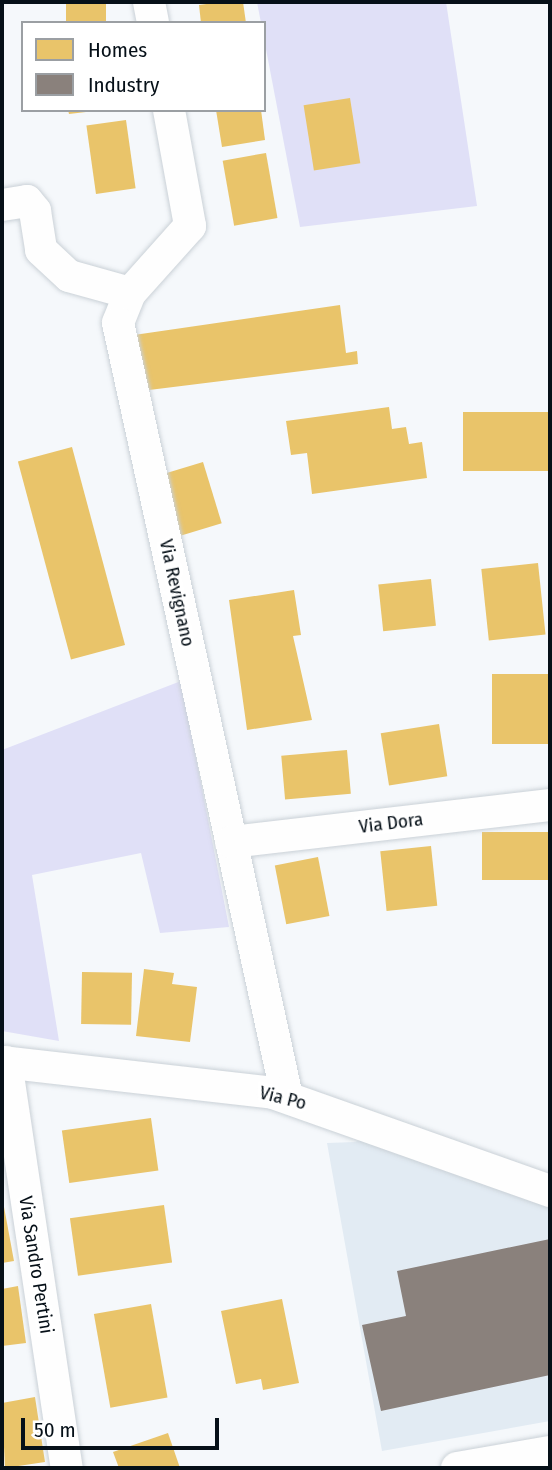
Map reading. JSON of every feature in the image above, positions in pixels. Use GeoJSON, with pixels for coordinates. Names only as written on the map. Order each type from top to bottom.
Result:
{"type":"FeatureCollection","features":[{"type":"Feature","properties":{"kind":"street"},"geometry":{"type":"LineString","coordinates":[[149,2],[153,21]]}},
{"type":"Feature","properties":{"kind":"street","name":"Via Revignano"},"geometry":{"type":"LineString","coordinates":[[169,112],[190,226],[130,293],[118,323],[287,1097]]}},
{"type":"Feature","properties":{"kind":"street"},"geometry":{"type":"LineString","coordinates":[[2,205],[27,201],[35,211],[41,250],[69,276],[130,293]]}},
{"type":"Feature","properties":{"kind":"street","name":"Via Dora"},"geometry":{"type":"LineString","coordinates":[[231,842],[550,805]]}},
{"type":"Feature","properties":{"kind":"street","name":"Via Po"},"geometry":{"type":"LineString","coordinates":[[4,1062],[287,1097],[550,1191]]}},
{"type":"Feature","properties":{"kind":"street","name":"Via Sandro Pertini"},"geometry":{"type":"LineString","coordinates":[[4,1062],[67,1468]]}},
{"type":"Feature","properties":{"kind":"street"},"geometry":{"type":"LineString","coordinates":[[457,1468],[550,1452]]}},
{"type":"Feature","properties":{"kind":"shaded area"},"geometry":{"type":"Polygon","coordinates":[[[257,2],[446,2],[477,206],[300,227],[266,49],[266,21],[261,21],[257,2]]]}},
{"type":"Feature","properties":{"kind":"shaded area"},"geometry":{"type":"Polygon","coordinates":[[[181,681],[229,927],[160,933],[141,853],[32,875],[59,1041],[2,1031],[2,750],[181,681]]]}},
{"type":"Feature","properties":{"kind":"shaded area"},"geometry":{"type":"Polygon","coordinates":[[[375,1133],[550,1200],[550,1421],[382,1451],[327,1143],[355,1142],[375,1133]]]}},
{"type":"Feature","properties":{"kind":"building: Homes"},"geometry":{"type":"Polygon","coordinates":[[[66,2],[106,2],[106,21],[66,21],[66,2]]]}},
{"type":"Feature","properties":{"kind":"building: Homes"},"geometry":{"type":"Polygon","coordinates":[[[243,2],[246,21],[201,21],[199,5],[243,2]]]}},
{"type":"Feature","properties":{"kind":"building: Homes"},"geometry":{"type":"Polygon","coordinates":[[[350,98],[360,163],[314,171],[304,105],[350,98]]]}},
{"type":"Feature","properties":{"kind":"building: Homes"},"geometry":{"type":"Polygon","coordinates":[[[216,112],[261,112],[265,140],[222,147],[216,112]]]}},
{"type":"Feature","properties":{"kind":"building: Homes"},"geometry":{"type":"Polygon","coordinates":[[[126,120],[136,188],[96,194],[86,126],[126,120]]]}},
{"type":"Feature","properties":{"kind":"building: Homes"},"geometry":{"type":"Polygon","coordinates":[[[266,153],[277,218],[234,226],[223,161],[266,153]]]}},
{"type":"Feature","properties":{"kind":"building: Homes"},"geometry":{"type":"Polygon","coordinates":[[[340,305],[346,353],[357,351],[358,364],[141,391],[134,335],[340,305]]]}},
{"type":"Feature","properties":{"kind":"building: Homes"},"geometry":{"type":"Polygon","coordinates":[[[389,407],[392,429],[406,427],[409,444],[422,442],[427,478],[312,494],[307,453],[291,455],[286,421],[389,407]]]}},
{"type":"Feature","properties":{"kind":"building: Homes"},"geometry":{"type":"Polygon","coordinates":[[[463,412],[550,412],[550,471],[463,471],[463,412]]]}},
{"type":"Feature","properties":{"kind":"building: Homes"},"geometry":{"type":"Polygon","coordinates":[[[72,447],[125,645],[71,660],[18,461],[72,447]]]}},
{"type":"Feature","properties":{"kind":"building: Homes"},"geometry":{"type":"Polygon","coordinates":[[[203,462],[222,523],[180,536],[161,475],[203,462]]]}},
{"type":"Feature","properties":{"kind":"building: Homes"},"geometry":{"type":"Polygon","coordinates":[[[538,563],[546,635],[489,641],[481,569],[538,563]]]}},
{"type":"Feature","properties":{"kind":"building: Homes"},"geometry":{"type":"Polygon","coordinates":[[[431,579],[436,626],[383,631],[378,585],[431,579]]]}},
{"type":"Feature","properties":{"kind":"building: Homes"},"geometry":{"type":"Polygon","coordinates":[[[294,590],[301,635],[293,636],[312,720],[247,730],[229,600],[294,590]]]}},
{"type":"Feature","properties":{"kind":"building: Homes"},"geometry":{"type":"Polygon","coordinates":[[[492,674],[550,674],[550,744],[492,744],[492,674]]]}},
{"type":"Feature","properties":{"kind":"building: Homes"},"geometry":{"type":"Polygon","coordinates":[[[439,724],[447,776],[389,786],[381,733],[439,724]]]}},
{"type":"Feature","properties":{"kind":"building: Homes"},"geometry":{"type":"Polygon","coordinates":[[[347,750],[351,794],[285,800],[281,756],[347,750]]]}},
{"type":"Feature","properties":{"kind":"building: Homes"},"geometry":{"type":"Polygon","coordinates":[[[482,832],[550,832],[550,880],[482,880],[482,832]]]}},
{"type":"Feature","properties":{"kind":"building: Homes"},"geometry":{"type":"Polygon","coordinates":[[[431,846],[437,906],[387,911],[380,851],[431,846]]]}},
{"type":"Feature","properties":{"kind":"building: Homes"},"geometry":{"type":"Polygon","coordinates":[[[318,857],[329,916],[286,924],[275,865],[318,857]]]}},
{"type":"Feature","properties":{"kind":"building: Homes"},"geometry":{"type":"Polygon","coordinates":[[[144,969],[174,973],[172,984],[197,987],[190,1042],[136,1036],[144,969]]]}},
{"type":"Feature","properties":{"kind":"building: Homes"},"geometry":{"type":"Polygon","coordinates":[[[82,972],[132,973],[131,1025],[81,1024],[82,972]]]}},
{"type":"Feature","properties":{"kind":"building: Homes"},"geometry":{"type":"Polygon","coordinates":[[[151,1118],[158,1170],[69,1183],[62,1131],[151,1118]]]}},
{"type":"Feature","properties":{"kind":"building: Homes"},"geometry":{"type":"Polygon","coordinates":[[[2,1196],[14,1261],[2,1263],[2,1196]]]}},
{"type":"Feature","properties":{"kind":"building: Homes"},"geometry":{"type":"Polygon","coordinates":[[[164,1205],[172,1262],[78,1276],[70,1218],[164,1205]]]}},
{"type":"Feature","properties":{"kind":"building: Homes"},"geometry":{"type":"Polygon","coordinates":[[[18,1286],[26,1343],[2,1346],[2,1289],[18,1286]]]}},
{"type":"Feature","properties":{"kind":"building: Homes"},"geometry":{"type":"Polygon","coordinates":[[[282,1299],[299,1383],[263,1390],[261,1379],[236,1384],[221,1311],[282,1299]]]}},
{"type":"Feature","properties":{"kind":"building: Homes"},"geometry":{"type":"Polygon","coordinates":[[[151,1304],[167,1398],[110,1408],[94,1314],[151,1304]]]}},
{"type":"Feature","properties":{"kind":"building: Homes"},"geometry":{"type":"Polygon","coordinates":[[[35,1397],[45,1462],[5,1468],[2,1403],[35,1397]]]}},
{"type":"Feature","properties":{"kind":"building: Homes"},"geometry":{"type":"Polygon","coordinates":[[[168,1433],[180,1468],[119,1468],[113,1452],[168,1433]]]}},
{"type":"Feature","properties":{"kind":"building: Industry"},"geometry":{"type":"Polygon","coordinates":[[[550,1239],[550,1375],[381,1411],[362,1325],[406,1316],[397,1271],[550,1239]]]}}]}
